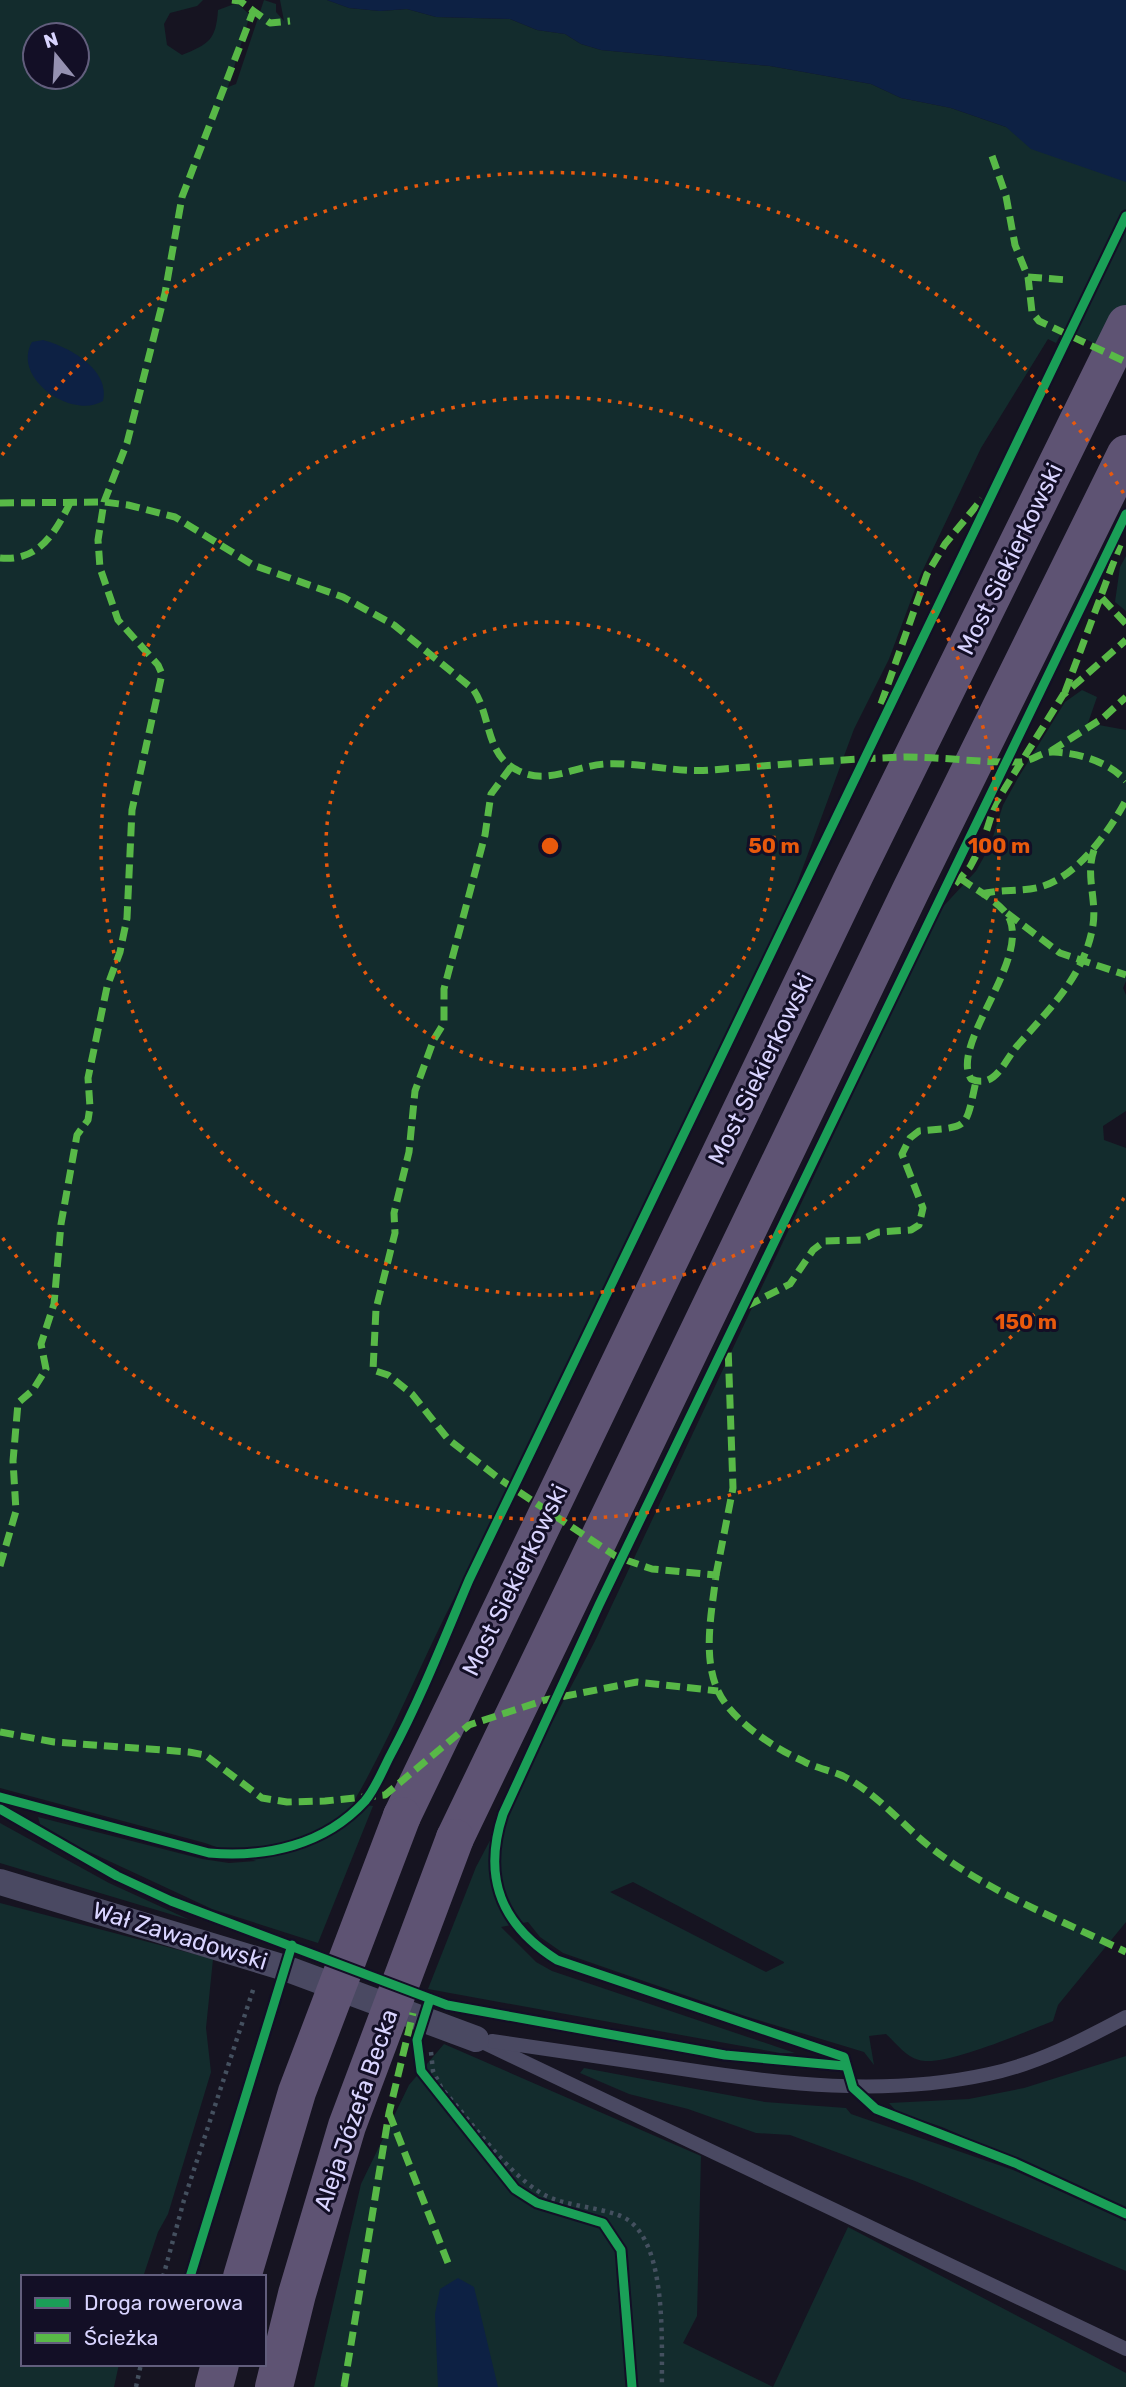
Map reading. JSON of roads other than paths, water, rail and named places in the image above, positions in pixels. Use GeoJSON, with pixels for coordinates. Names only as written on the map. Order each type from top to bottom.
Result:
{"type":"FeatureCollection","features":[{"type":"Feature","properties":{"kind":"main road","name":"Most Siekierkowski"},"geometry":{"type":"LineString","coordinates":[[243,2275],[297,2092],[402,1816],[838,909],[1126,324]]}},
{"type":"Feature","properties":{"kind":"main road","name":"Aleja Józefa Becka"},"geometry":{"type":"LineString","coordinates":[[274,2387],[297,2294],[347,2126],[455,1838],[905,903],[1126,454]]}},
{"type":"Feature","properties":{"kind":"main road"},"geometry":{"type":"LineString","coordinates":[[214,2387],[219,2366]]}},
{"type":"Feature","properties":{"kind":"street","name":"Wał Zawadowski"},"geometry":{"type":"LineString","coordinates":[[0,1882],[264,1962],[476,2039]]}},
{"type":"Feature","properties":{"kind":"lane"},"geometry":{"type":"LineString","coordinates":[[476,2039],[778,2083],[853,2088],[938,2082],[991,2074],[1079,2042],[1126,2017]]}},
{"type":"Feature","properties":{"kind":"lane"},"geometry":{"type":"LineString","coordinates":[[476,2039],[1126,2349]]}},
{"type":"Feature","properties":{"kind":"water"},"geometry":{"type":"Polygon","coordinates":[[[327,0],[1126,0],[1126,182],[1031,149],[1006,127],[951,108],[901,98],[871,84],[770,66],[601,50],[581,44],[565,34],[537,30],[510,19],[436,17],[407,9],[380,11],[349,8],[327,0]]]}},
{"type":"Feature","properties":{"kind":"water"},"geometry":{"type":"Polygon","coordinates":[[[43,340],[75,354],[94,369],[103,389],[103,401],[76,405],[48,392],[37,381],[30,369],[28,356],[32,342],[43,340]]]}},
{"type":"Feature","properties":{"kind":"water"},"geometry":{"type":"Polygon","coordinates":[[[458,2278],[474,2287],[498,2387],[438,2387],[435,2314],[440,2289],[458,2278]]]}}]}
